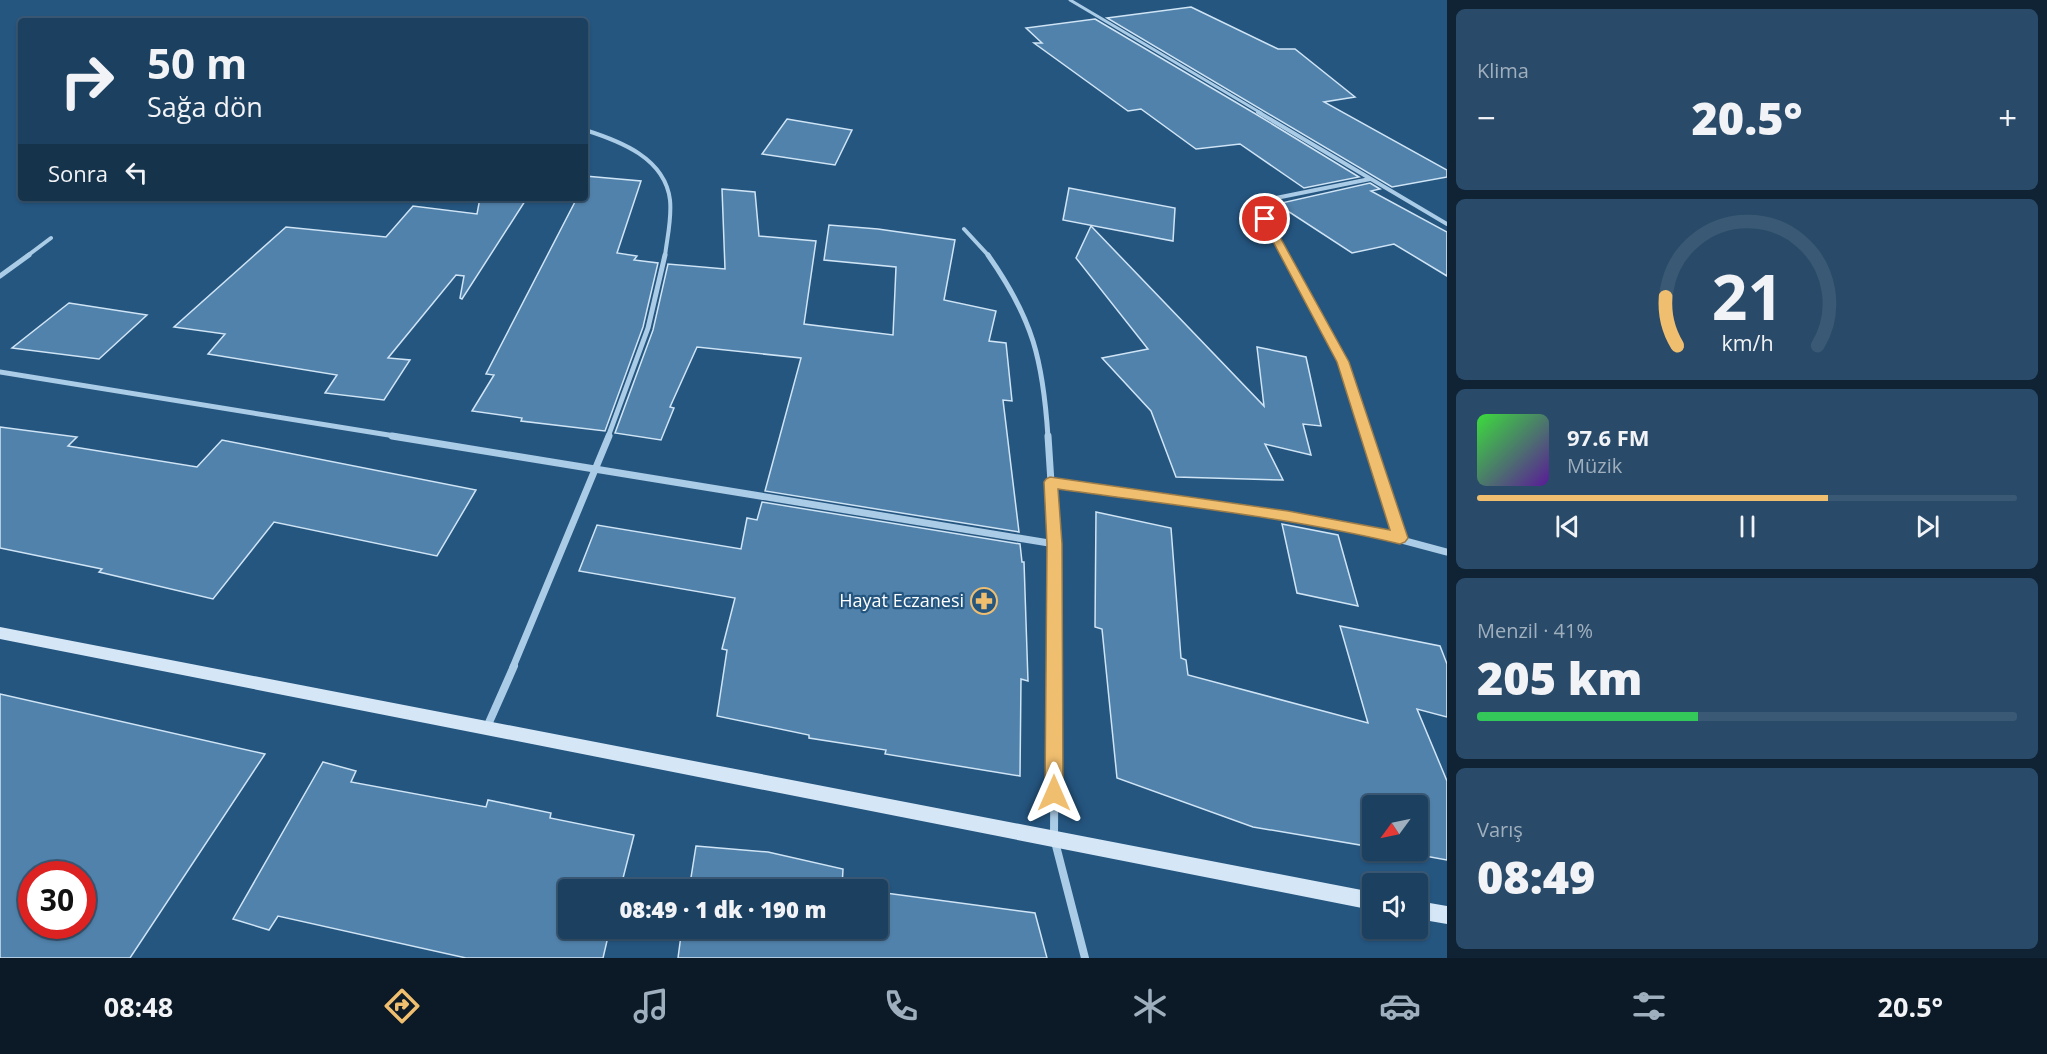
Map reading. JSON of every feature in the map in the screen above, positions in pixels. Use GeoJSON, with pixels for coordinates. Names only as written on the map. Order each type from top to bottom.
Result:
{"type":"FeatureCollection","features":[{"type":"Feature","properties":{"kind":"street"},"geometry":{"type":"LineString","coordinates":[[1070,0],[1447,224]]}},
{"type":"Feature","properties":{"kind":"street"},"geometry":{"type":"LineString","coordinates":[[487,727],[597,469],[647,336],[659,293],[666,254],[669,190],[662,176],[639,152],[622,143],[588,131]]}},
{"type":"Feature","properties":{"kind":"street"},"geometry":{"type":"LineString","coordinates":[[1370,179],[1276,198],[1268,204],[1265,219],[1343,362],[1400,538]]}},
{"type":"Feature","properties":{"kind":"street"},"geometry":{"type":"LineString","coordinates":[[964,230],[988,255],[1011,288],[1026,317],[1038,353],[1045,395],[1055,544],[1054,838],[1085,958]]}},
{"type":"Feature","properties":{"kind":"street"},"geometry":{"type":"LineString","coordinates":[[0,276],[51,238]]}},
{"type":"Feature","properties":{"kind":"street"},"geometry":{"type":"LineString","coordinates":[[0,372],[1055,544]]}},
{"type":"Feature","properties":{"kind":"street"},"geometry":{"type":"LineString","coordinates":[[1050,482],[1353,527],[1447,552]]}},
{"type":"Feature","properties":{"kind":"street"},"geometry":{"type":"LineString","coordinates":[[0,633],[1362,899]]}},
{"type":"Feature","properties":{"kind":"street"},"geometry":{"type":"LineString","coordinates":[[1428,912],[1447,915]]}},
{"type":"Feature","properties":{"kind":"building"},"geometry":{"type":"Polygon","coordinates":[[[1191,7],[1278,49],[1295,49],[1355,97],[1324,102],[1447,170],[1447,177],[1392,187],[1107,18],[1191,7]]]}},
{"type":"Feature","properties":{"kind":"building"},"geometry":{"type":"Polygon","coordinates":[[[1095,19],[1359,177],[1304,188],[1240,144],[1196,149],[1141,109],[1128,111],[1034,43],[1042,43],[1026,28],[1095,19]]]}},
{"type":"Feature","properties":{"kind":"building"},"geometry":{"type":"Polygon","coordinates":[[[787,119],[852,130],[835,165],[762,154],[787,119]]]}},
{"type":"Feature","properties":{"kind":"building"},"geometry":{"type":"Polygon","coordinates":[[[588,176],[641,181],[617,253],[637,256],[634,260],[658,263],[643,327],[605,431],[521,421],[522,418],[472,411],[494,375],[486,374],[575,201],[588,201],[588,176]]]}},
{"type":"Feature","properties":{"kind":"building"},"geometry":{"type":"Polygon","coordinates":[[[1370,183],[1380,189],[1371,191],[1447,232],[1447,276],[1394,244],[1352,253],[1277,204],[1370,183]]]}},
{"type":"Feature","properties":{"kind":"building"},"geometry":{"type":"Polygon","coordinates":[[[1069,188],[1175,208],[1173,241],[1063,220],[1069,188]]]}},
{"type":"Feature","properties":{"kind":"building"},"geometry":{"type":"Polygon","coordinates":[[[722,189],[755,192],[759,236],[816,241],[804,324],[893,335],[896,267],[824,260],[829,225],[878,229],[955,240],[944,300],[996,311],[989,341],[1006,343],[1012,401],[1003,400],[1019,532],[765,491],[801,358],[697,347],[670,407],[674,408],[661,440],[615,433],[653,330],[668,264],[725,269],[722,189]]]}},
{"type":"Feature","properties":{"kind":"building"},"geometry":{"type":"Polygon","coordinates":[[[479,201],[525,201],[462,299],[460,298],[464,276],[456,275],[388,358],[410,360],[384,400],[325,393],[337,375],[208,354],[225,334],[174,327],[286,227],[386,237],[413,206],[477,214],[479,201]]]}},
{"type":"Feature","properties":{"kind":"building"},"geometry":{"type":"Polygon","coordinates":[[[1091,226],[1264,406],[1257,347],[1306,357],[1321,426],[1303,424],[1311,455],[1265,444],[1283,480],[1176,477],[1151,411],[1102,358],[1148,349],[1076,258],[1091,226]]]}},
{"type":"Feature","properties":{"kind":"building"},"geometry":{"type":"Polygon","coordinates":[[[69,303],[147,315],[99,359],[12,348],[69,303]]]}},
{"type":"Feature","properties":{"kind":"building"},"geometry":{"type":"Polygon","coordinates":[[[0,427],[77,437],[68,446],[197,467],[222,440],[476,490],[437,556],[274,522],[213,599],[99,572],[102,569],[0,548],[0,427]]]}},
{"type":"Feature","properties":{"kind":"building"},"geometry":{"type":"Polygon","coordinates":[[[762,502],[1020,544],[1022,562],[1024,562],[1028,681],[1021,679],[1020,776],[885,754],[886,750],[809,738],[809,735],[717,716],[727,650],[722,649],[735,598],[579,571],[597,525],[741,549],[747,518],[757,520],[762,502]]]}},
{"type":"Feature","properties":{"kind":"building"},"geometry":{"type":"Polygon","coordinates":[[[1096,512],[1171,528],[1181,658],[1186,660],[1188,675],[1368,723],[1340,626],[1440,646],[1447,664],[1447,717],[1417,709],[1447,781],[1447,860],[1428,857],[1428,795],[1362,795],[1362,845],[1253,827],[1117,778],[1102,629],[1095,627],[1096,512]]]}},
{"type":"Feature","properties":{"kind":"building"},"geometry":{"type":"Polygon","coordinates":[[[1282,524],[1338,535],[1358,606],[1297,593],[1282,524]]]}},
{"type":"Feature","properties":{"kind":"building"},"geometry":{"type":"Polygon","coordinates":[[[0,694],[265,754],[130,958],[0,958],[0,694]]]}},
{"type":"Feature","properties":{"kind":"building"},"geometry":{"type":"Polygon","coordinates":[[[323,762],[356,771],[351,782],[486,807],[488,800],[551,813],[550,818],[634,835],[623,879],[558,879],[558,939],[607,939],[603,958],[466,958],[278,916],[269,930],[233,919],[323,762]]]}},
{"type":"Feature","properties":{"kind":"building"},"geometry":{"type":"Polygon","coordinates":[[[696,846],[768,852],[843,869],[842,879],[691,879],[696,846]]]}},
{"type":"Feature","properties":{"kind":"building"},"geometry":{"type":"Polygon","coordinates":[[[888,893],[1035,913],[1047,958],[678,958],[681,939],[888,939],[888,893]]]}},
{"type":"Feature","properties":{"kind":"place","name":"Hayat Eczanesi"},"geometry":{"type":"Point","coordinates":[984,601]}},
{"type":"Feature","properties":{"kind":"route"},"geometry":{"type":"LineString","coordinates":[[1054,793],[1055,544],[1050,482],[1288,516],[1400,538],[1343,362],[1265,219]]}}]}
